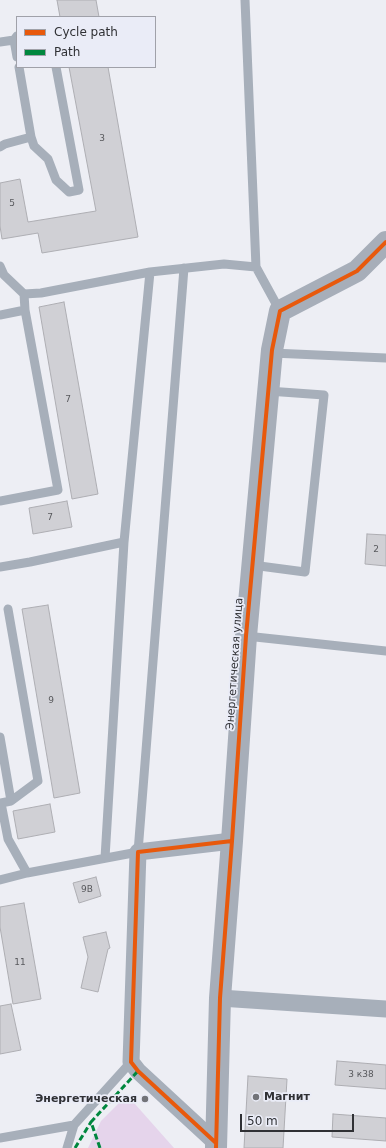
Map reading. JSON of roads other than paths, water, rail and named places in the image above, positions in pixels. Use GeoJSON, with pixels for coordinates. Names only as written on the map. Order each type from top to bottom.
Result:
{"type":"FeatureCollection","features":[{"type":"Feature","properties":{"kind":"street"},"geometry":{"type":"LineString","coordinates":[[280,311],[357,271],[386,242]]}},
{"type":"Feature","properties":{"kind":"street","name":"Энергетическая улица"},"geometry":{"type":"LineString","coordinates":[[216,1145],[220,998],[246,636],[268,391],[272,353],[280,311]]}},
{"type":"Feature","properties":{"kind":"street"},"geometry":{"type":"LineString","coordinates":[[216,1145],[130,1062],[138,852],[232,840]]}},
{"type":"Feature","properties":{"kind":"street"},"geometry":{"type":"LineString","coordinates":[[220,998],[386,1009]]}},
{"type":"Feature","properties":{"kind":"lane"},"geometry":{"type":"LineString","coordinates":[[245,0],[256,267],[280,311]]}},
{"type":"Feature","properties":{"kind":"lane"},"geometry":{"type":"LineString","coordinates":[[0,42],[16,38]]}},
{"type":"Feature","properties":{"kind":"lane"},"geometry":{"type":"LineString","coordinates":[[19,68],[31,138],[34,146],[48,159],[56,180],[69,192],[79,190],[56,68]]}},
{"type":"Feature","properties":{"kind":"lane"},"geometry":{"type":"LineString","coordinates":[[0,147],[5,144],[31,138]]}},
{"type":"Feature","properties":{"kind":"lane"},"geometry":{"type":"LineString","coordinates":[[24,294],[150,272],[184,268],[224,264],[256,267]]}},
{"type":"Feature","properties":{"kind":"lane"},"geometry":{"type":"LineString","coordinates":[[0,266],[4,275],[24,294],[25,310],[58,490],[0,501]]}},
{"type":"Feature","properties":{"kind":"lane"},"geometry":{"type":"LineString","coordinates":[[0,880],[138,852],[184,268]]}},
{"type":"Feature","properties":{"kind":"lane"},"geometry":{"type":"LineString","coordinates":[[105,858],[124,542],[150,272]]}},
{"type":"Feature","properties":{"kind":"lane"},"geometry":{"type":"LineString","coordinates":[[0,315],[25,310]]}},
{"type":"Feature","properties":{"kind":"lane"},"geometry":{"type":"LineString","coordinates":[[272,353],[386,358]]}},
{"type":"Feature","properties":{"kind":"lane"},"geometry":{"type":"LineString","coordinates":[[252,565],[305,572],[324,395],[268,391]]}},
{"type":"Feature","properties":{"kind":"lane"},"geometry":{"type":"LineString","coordinates":[[0,567],[124,542]]}},
{"type":"Feature","properties":{"kind":"lane"},"geometry":{"type":"LineString","coordinates":[[4,802],[38,782],[8,609]]}},
{"type":"Feature","properties":{"kind":"lane"},"geometry":{"type":"LineString","coordinates":[[246,636],[386,651]]}},
{"type":"Feature","properties":{"kind":"lane"},"geometry":{"type":"LineString","coordinates":[[0,737],[8,839],[27,874]]}},
{"type":"Feature","properties":{"kind":"lane"},"geometry":{"type":"LineString","coordinates":[[67,1148],[74,1125],[130,1062]]}},
{"type":"Feature","properties":{"kind":"lane"},"geometry":{"type":"LineString","coordinates":[[0,1138],[74,1125]]}},
{"type":"Feature","properties":{"kind":"place","name":"Магнит"},"geometry":{"type":"Point","coordinates":[256,1097]}},
{"type":"Feature","properties":{"kind":"place","name":"Энергетическая"},"geometry":{"type":"Point","coordinates":[145,1099]}}]}
